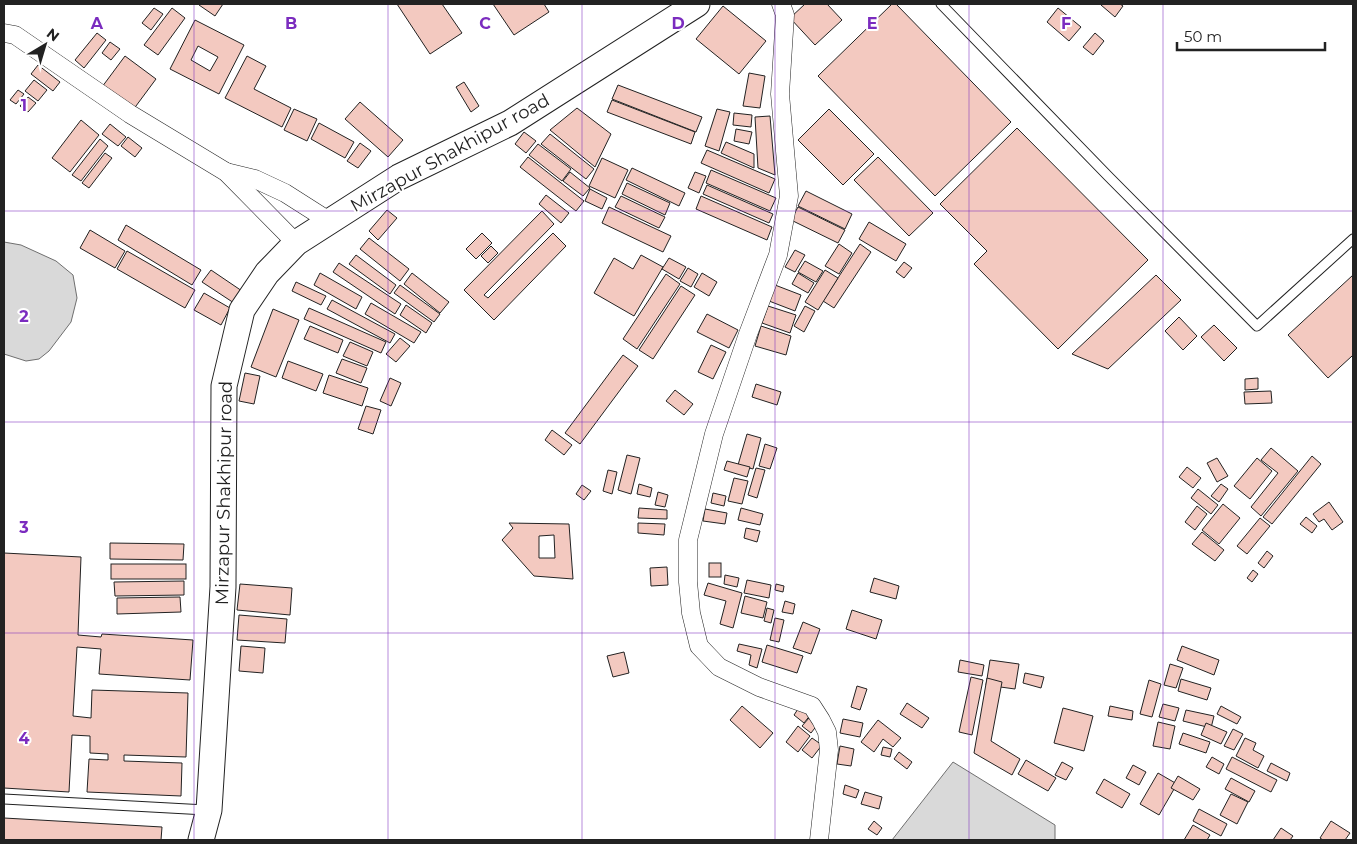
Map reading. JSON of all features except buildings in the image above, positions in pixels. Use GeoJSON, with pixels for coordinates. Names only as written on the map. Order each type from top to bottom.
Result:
{"type":"FeatureCollection","features":[{"type":"Feature","properties":{"kind":"main road","name":"Mirzapur Shakhipur road"},"geometry":{"type":"LineString","coordinates":[[201,840],[209,810],[223,587],[224,386],[242,310],[267,273],[296,243],[399,176],[510,122],[697,4]]}},
{"type":"Feature","properties":{"kind":"street"},"geometry":{"type":"LineString","coordinates":[[781,4],[785,15],[780,94],[789,196],[778,254],[714,434],[688,540],[688,582],[691,613],[699,646],[719,667],[759,687],[812,706],[821,720],[826,732],[829,750],[819,840]]}},
{"type":"Feature","properties":{"kind":"street"},"geometry":{"type":"LineString","coordinates":[[8,31],[130,114],[226,172],[296,243]]}},
{"type":"Feature","properties":{"kind":"street"},"geometry":{"type":"LineString","coordinates":[[226,172],[255,179],[285,193],[329,221]]}},
{"type":"Feature","properties":{"kind":"lane"},"geometry":{"type":"LineString","coordinates":[[941,4],[1257,326],[1353,239]]}},
{"type":"Feature","properties":{"kind":"lane"},"geometry":{"type":"LineString","coordinates":[[4,799],[209,810]]}},
{"type":"Feature","properties":{"kind":"shaded area"},"geometry":{"type":"Polygon","coordinates":[[[4,242],[21,245],[56,261],[73,275],[77,298],[71,322],[49,351],[39,359],[26,361],[4,354],[4,242]]]}},
{"type":"Feature","properties":{"kind":"shaded area"},"geometry":{"type":"Polygon","coordinates":[[[953,762],[1055,825],[1055,840],[892,840],[953,762]]]}}]}
